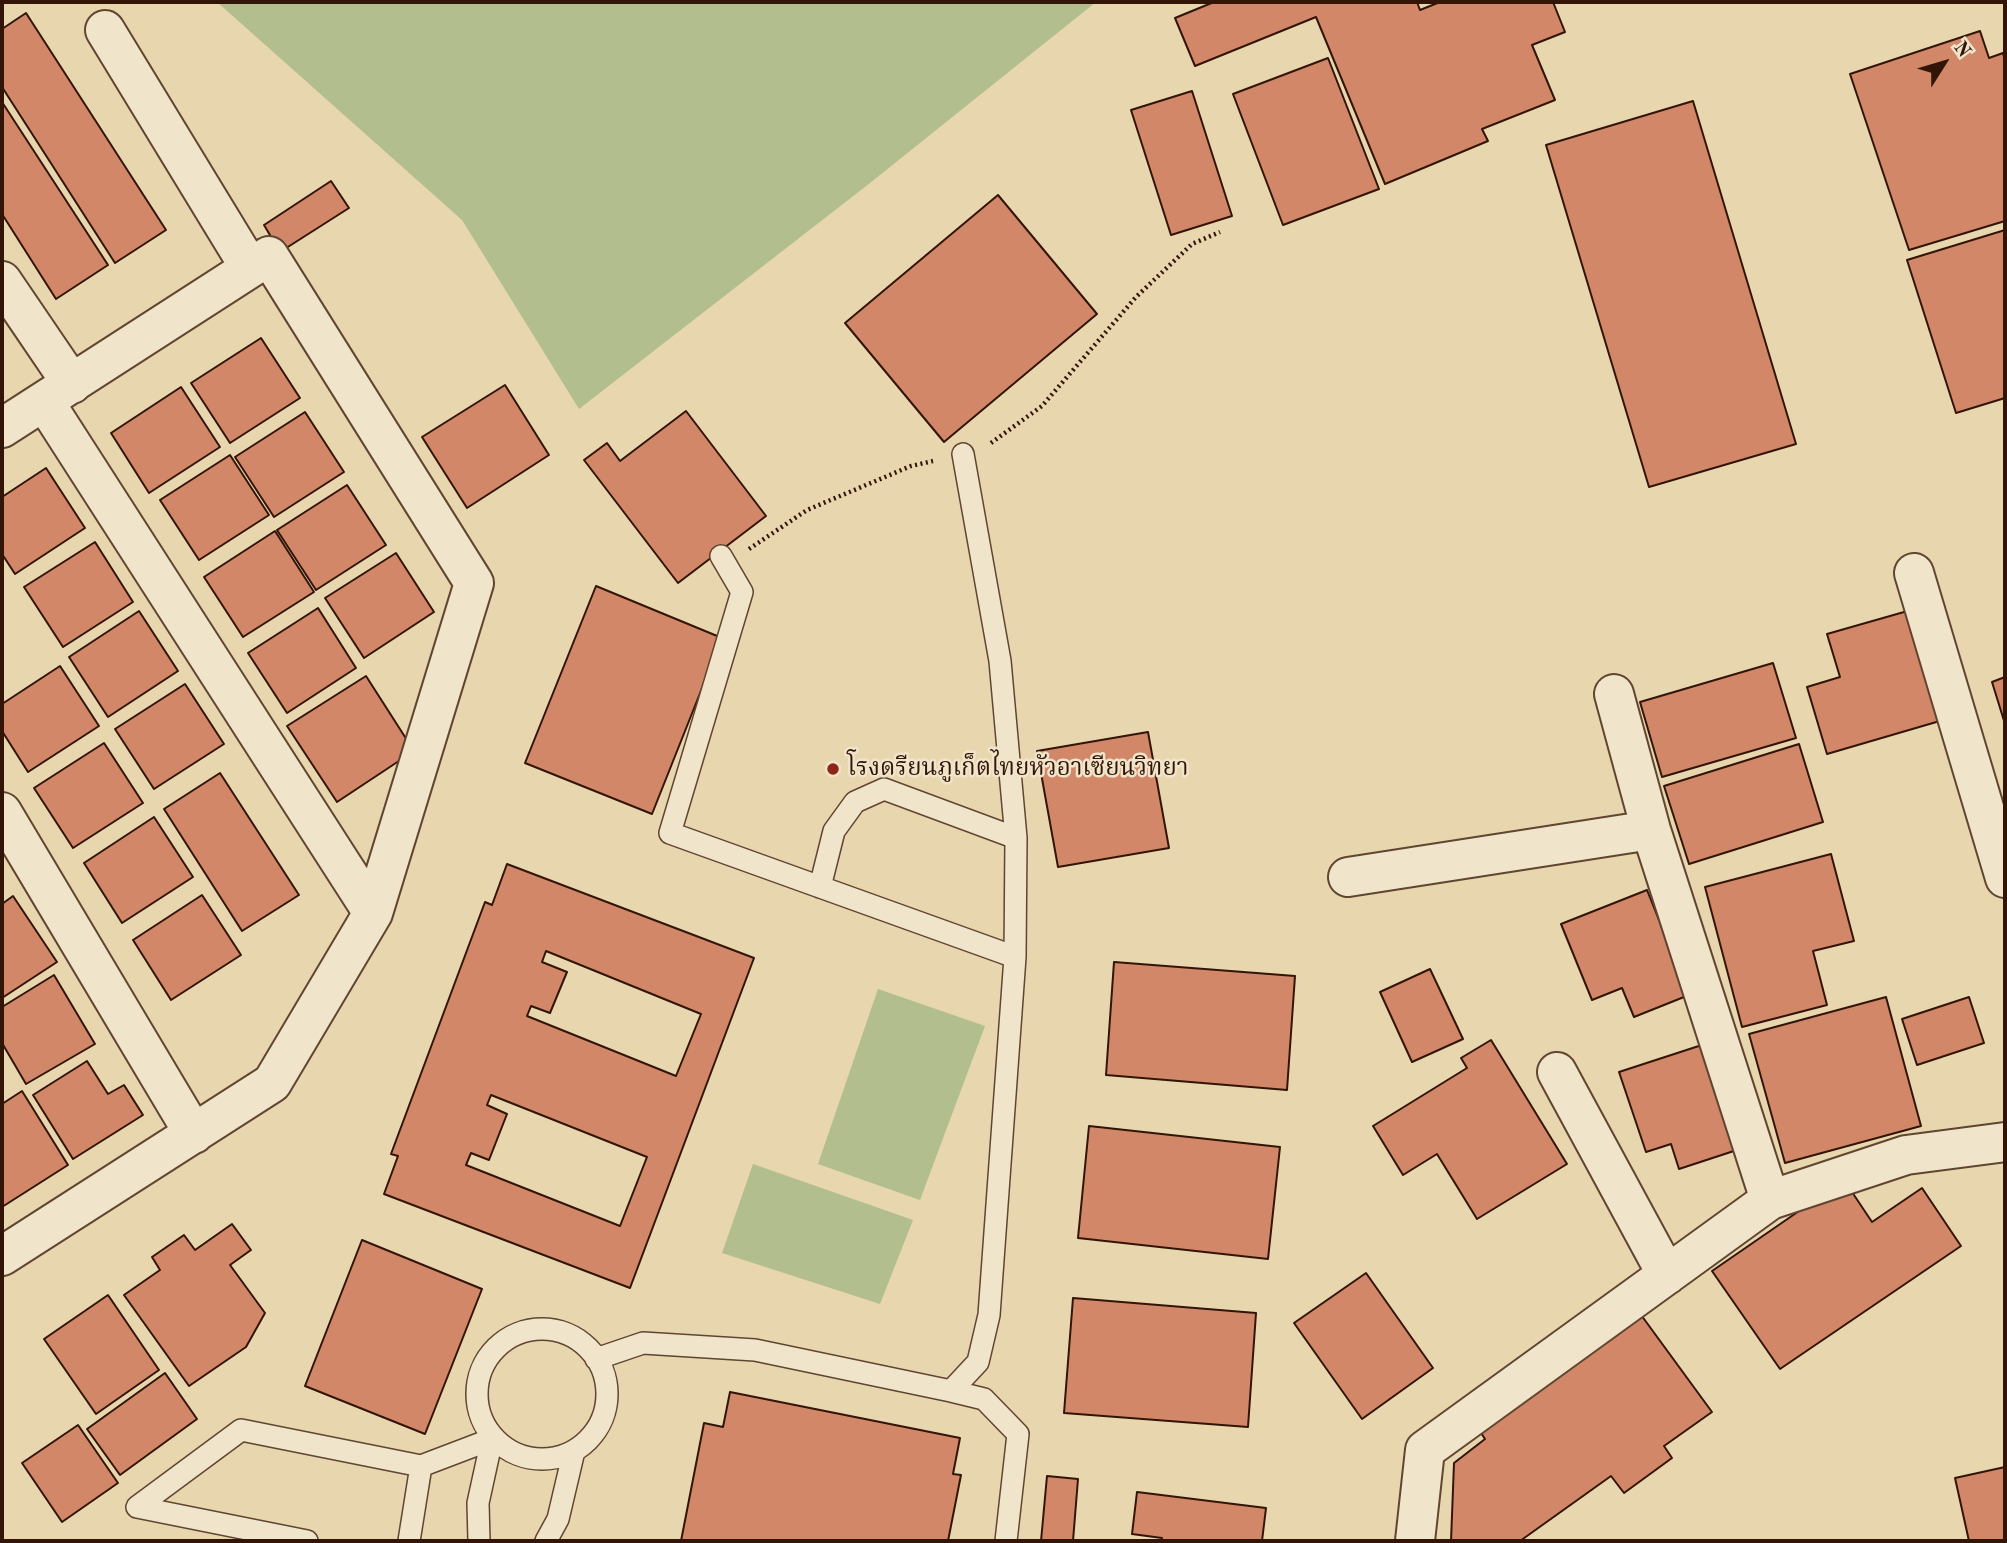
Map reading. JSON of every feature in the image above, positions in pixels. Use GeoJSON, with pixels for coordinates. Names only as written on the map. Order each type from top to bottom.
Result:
{"type":"FeatureCollection","features":[{"type":"Feature","properties":{"kind":"street"},"geometry":{"type":"LineString","coordinates":[[105,30],[250,268]]}},
{"type":"Feature","properties":{"kind":"street"},"geometry":{"type":"LineString","coordinates":[[2,428],[269,256],[474,583],[373,913],[272,1083],[2,1256]]}},
{"type":"Feature","properties":{"kind":"street"},"geometry":{"type":"LineString","coordinates":[[2,281],[58,393],[373,913]]}},
{"type":"Feature","properties":{"kind":"street"},"geometry":{"type":"LineString","coordinates":[[1914,573],[2005,878]]}},
{"type":"Feature","properties":{"kind":"street"},"geometry":{"type":"LineString","coordinates":[[1614,694],[1651,830],[1770,1200]]}},
{"type":"Feature","properties":{"kind":"street"},"geometry":{"type":"LineString","coordinates":[[2,812],[194,1134]]}},
{"type":"Feature","properties":{"kind":"street"},"geometry":{"type":"LineString","coordinates":[[1348,877],[1651,830]]}},
{"type":"Feature","properties":{"kind":"street"},"geometry":{"type":"LineString","coordinates":[[1557,1072],[1667,1275]]}},
{"type":"Feature","properties":{"kind":"street"},"geometry":{"type":"LineString","coordinates":[[1415,1541],[1424,1450],[1770,1200],[1906,1155],[2005,1142]]}},
{"type":"Feature","properties":{"kind":"lane"},"geometry":{"type":"LineString","coordinates":[[951,1391],[978,1362],[989,1315],[1015,957],[1016,838],[1000,661],[964,454]]}},
{"type":"Feature","properties":{"kind":"lane"},"geometry":{"type":"LineString","coordinates":[[726,564],[742,592],[670,833],[1015,957]]}},
{"type":"Feature","properties":{"kind":"lane"},"geometry":{"type":"LineString","coordinates":[[820,887],[834,831],[855,802],[884,789],[1016,838]]}},
{"type":"Feature","properties":{"kind":"lane"},"geometry":{"type":"LineString","coordinates":[[535,1329],[555,1330],[576,1338],[593,1353],[596,1360],[604,1373],[607,1396],[603,1418],[592,1437],[575,1451],[553,1459],[531,1458],[510,1451],[492,1438],[482,1421],[477,1401],[478,1380],[485,1362],[498,1345],[515,1334],[535,1329]]}},
{"type":"Feature","properties":{"kind":"lane"},"geometry":{"type":"LineString","coordinates":[[596,1360],[643,1343],[755,1350],[984,1399],[1018,1434],[1006,1541]]}},
{"type":"Feature","properties":{"kind":"lane"},"geometry":{"type":"LineString","coordinates":[[307,1541],[137,1507],[241,1430],[421,1466],[492,1438]]}},
{"type":"Feature","properties":{"kind":"lane"},"geometry":{"type":"LineString","coordinates":[[479,1541],[478,1503],[492,1438]]}},
{"type":"Feature","properties":{"kind":"lane"},"geometry":{"type":"LineString","coordinates":[[546,1541],[558,1520],[575,1451]]}},
{"type":"Feature","properties":{"kind":"lane"},"geometry":{"type":"LineString","coordinates":[[408,1541],[421,1466]]}},
{"type":"Feature","properties":{"kind":"path"},"geometry":{"type":"LineString","coordinates":[[726,564],[807,510],[911,466],[964,454],[993,442],[1042,406],[1136,297],[1192,244],[1220,232]]}},
{"type":"Feature","properties":{"kind":"green space"},"geometry":{"type":"Polygon","coordinates":[[[217,2],[1096,2],[870,183],[579,409],[462,220],[217,2]]]}},
{"type":"Feature","properties":{"kind":"green space"},"geometry":{"type":"Polygon","coordinates":[[[878,989],[985,1026],[920,1200],[818,1164],[878,989]]]}},
{"type":"Feature","properties":{"kind":"green space"},"geometry":{"type":"Polygon","coordinates":[[[753,1164],[913,1220],[880,1304],[722,1253],[753,1164]]]}},
{"type":"Feature","properties":{"kind":"building"},"geometry":{"type":"Polygon","coordinates":[[[1214,2],[1417,2],[1420,10],[1440,2],[1553,2],[1565,32],[1532,45],[1555,100],[1482,129],[1488,141],[1385,184],[1316,17],[1195,66],[1175,18],[1214,2]]]}},
{"type":"Feature","properties":{"kind":"building"},"geometry":{"type":"Polygon","coordinates":[[[26,13],[166,230],[115,263],[2,87],[2,29],[26,13]]]}},
{"type":"Feature","properties":{"kind":"building"},"geometry":{"type":"Polygon","coordinates":[[[1980,31],[1989,58],[2003,53],[2005,61],[2005,221],[1909,250],[1850,74],[1980,31]]]}},
{"type":"Feature","properties":{"kind":"building"},"geometry":{"type":"Polygon","coordinates":[[[1328,58],[1379,189],[1283,225],[1233,94],[1328,58]]]}},
{"type":"Feature","properties":{"kind":"building"},"geometry":{"type":"Polygon","coordinates":[[[1192,91],[1232,216],[1171,235],[1131,110],[1192,91]]]}},
{"type":"Feature","properties":{"kind":"building"},"geometry":{"type":"Polygon","coordinates":[[[1693,101],[1796,444],[1649,487],[1546,145],[1693,101]]]}},
{"type":"Feature","properties":{"kind":"building"},"geometry":{"type":"Polygon","coordinates":[[[2,102],[108,265],[56,299],[2,214],[2,102]]]}},
{"type":"Feature","properties":{"kind":"building"},"geometry":{"type":"Polygon","coordinates":[[[331,181],[349,208],[280,252],[264,225],[331,181]]]}},
{"type":"Feature","properties":{"kind":"building"},"geometry":{"type":"Polygon","coordinates":[[[998,195],[1097,314],[944,442],[845,323],[998,195]]]}},
{"type":"Feature","properties":{"kind":"building"},"geometry":{"type":"Polygon","coordinates":[[[2005,230],[2005,398],[1956,413],[1907,260],[2005,230]]]}},
{"type":"Feature","properties":{"kind":"building"},"geometry":{"type":"Polygon","coordinates":[[[261,338],[300,398],[230,443],[191,383],[261,338]]]}},
{"type":"Feature","properties":{"kind":"building"},"geometry":{"type":"Polygon","coordinates":[[[505,385],[549,455],[467,508],[422,437],[505,385]]]}},
{"type":"Feature","properties":{"kind":"building"},"geometry":{"type":"Polygon","coordinates":[[[181,387],[220,447],[149,493],[111,433],[181,387]]]}},
{"type":"Feature","properties":{"kind":"building"},"geometry":{"type":"Polygon","coordinates":[[[686,411],[766,516],[678,583],[584,460],[607,443],[620,461],[686,411]]]}},
{"type":"Feature","properties":{"kind":"building"},"geometry":{"type":"Polygon","coordinates":[[[305,412],[344,472],[274,517],[235,457],[305,412]]]}},
{"type":"Feature","properties":{"kind":"building"},"geometry":{"type":"Polygon","coordinates":[[[230,455],[269,515],[199,560],[160,500],[230,455]]]}},
{"type":"Feature","properties":{"kind":"building"},"geometry":{"type":"Polygon","coordinates":[[[46,468],[85,528],[15,574],[2,554],[2,497],[46,468]]]}},
{"type":"Feature","properties":{"kind":"building"},"geometry":{"type":"Polygon","coordinates":[[[347,485],[386,545],[316,590],[277,530],[347,485]]]}},
{"type":"Feature","properties":{"kind":"building"},"geometry":{"type":"Polygon","coordinates":[[[275,531],[314,592],[243,637],[204,577],[275,531]]]}},
{"type":"Feature","properties":{"kind":"building"},"geometry":{"type":"Polygon","coordinates":[[[95,542],[133,602],[63,647],[24,587],[95,542]]]}},
{"type":"Feature","properties":{"kind":"building"},"geometry":{"type":"Polygon","coordinates":[[[396,553],[434,612],[364,658],[325,598],[396,553]]]}},
{"type":"Feature","properties":{"kind":"building"},"geometry":{"type":"Polygon","coordinates":[[[596,586],[722,638],[652,814],[525,763],[596,586]]]}},
{"type":"Feature","properties":{"kind":"building"},"geometry":{"type":"Polygon","coordinates":[[[318,608],[356,668],[287,713],[248,653],[318,608]]]}},
{"type":"Feature","properties":{"kind":"building"},"geometry":{"type":"Polygon","coordinates":[[[1918,608],[1950,718],[1827,754],[1807,687],[1840,677],[1827,634],[1918,608]]]}},
{"type":"Feature","properties":{"kind":"building"},"geometry":{"type":"Polygon","coordinates":[[[139,611],[178,671],[108,717],[69,657],[139,611]]]}},
{"type":"Feature","properties":{"kind":"building"},"geometry":{"type":"Polygon","coordinates":[[[1773,663],[1796,738],[1662,777],[1640,702],[1773,663]]]}},
{"type":"Feature","properties":{"kind":"building"},"geometry":{"type":"Polygon","coordinates":[[[60,666],[99,726],[28,772],[2,731],[2,704],[60,666]]]}},
{"type":"Feature","properties":{"kind":"building"},"geometry":{"type":"Polygon","coordinates":[[[366,676],[414,751],[337,802],[287,726],[366,676]]]}},
{"type":"Feature","properties":{"kind":"building"},"geometry":{"type":"Polygon","coordinates":[[[2005,677],[2005,724],[1992,682],[2005,677]]]}},
{"type":"Feature","properties":{"kind":"building"},"geometry":{"type":"Polygon","coordinates":[[[185,684],[224,744],[154,789],[115,729],[185,684]]]}},
{"type":"Feature","properties":{"kind":"building"},"geometry":{"type":"Polygon","coordinates":[[[1148,732],[1169,848],[1058,867],[1037,751],[1148,732]]]}},
{"type":"Feature","properties":{"kind":"building"},"geometry":{"type":"Polygon","coordinates":[[[104,743],[143,803],[73,848],[34,788],[104,743]]]}},
{"type":"Feature","properties":{"kind":"building"},"geometry":{"type":"Polygon","coordinates":[[[1799,744],[1823,822],[1689,864],[1664,786],[1799,744]]]}},
{"type":"Feature","properties":{"kind":"building"},"geometry":{"type":"Polygon","coordinates":[[[220,773],[299,895],[242,931],[164,809],[220,773]]]}},
{"type":"Feature","properties":{"kind":"building"},"geometry":{"type":"Polygon","coordinates":[[[154,817],[193,877],[122,923],[84,863],[154,817]]]}},
{"type":"Feature","properties":{"kind":"building"},"geometry":{"type":"Polygon","coordinates":[[[1831,854],[1854,941],[1813,951],[1827,1005],[1742,1027],[1705,887],[1831,854]]]}},
{"type":"Feature","properties":{"kind":"building"},"geometry":{"type":"Polygon","coordinates":[[[507,864],[754,958],[630,1288],[384,1194],[398,1156],[391,1154],[485,902],[492,905],[507,864]],[[546,951],[542,962],[567,972],[550,1013],[531,1006],[527,1016],[676,1076],[701,1014],[546,951]],[[491,1095],[487,1105],[507,1114],[489,1160],[471,1153],[466,1165],[620,1226],[647,1157],[491,1095]]]}},
{"type":"Feature","properties":{"kind":"building"},"geometry":{"type":"Polygon","coordinates":[[[1647,890],[1689,995],[1634,1017],[1622,988],[1592,1000],[1561,924],[1647,890]]]}},
{"type":"Feature","properties":{"kind":"building"},"geometry":{"type":"Polygon","coordinates":[[[202,895],[241,955],[171,1000],[133,940],[202,895]]]}},
{"type":"Feature","properties":{"kind":"building"},"geometry":{"type":"Polygon","coordinates":[[[13,896],[57,962],[2,998],[2,904],[13,896]]]}},
{"type":"Feature","properties":{"kind":"building"},"geometry":{"type":"Polygon","coordinates":[[[1114,962],[1295,976],[1287,1090],[1106,1075],[1114,962]]]}},
{"type":"Feature","properties":{"kind":"building"},"geometry":{"type":"Polygon","coordinates":[[[1430,969],[1463,1039],[1412,1062],[1380,992],[1430,969]]]}},
{"type":"Feature","properties":{"kind":"building"},"geometry":{"type":"Polygon","coordinates":[[[54,975],[95,1044],[26,1084],[2,1043],[2,1007],[54,975]]]}},
{"type":"Feature","properties":{"kind":"building"},"geometry":{"type":"Polygon","coordinates":[[[1886,997],[1921,1126],[1785,1163],[1749,1034],[1886,997]]]}},
{"type":"Feature","properties":{"kind":"building"},"geometry":{"type":"Polygon","coordinates":[[[1969,997],[1984,1043],[1917,1065],[1902,1019],[1969,997]]]}},
{"type":"Feature","properties":{"kind":"building"},"geometry":{"type":"Polygon","coordinates":[[[1491,1040],[1567,1164],[1477,1219],[1437,1154],[1403,1175],[1373,1126],[1467,1068],[1461,1058],[1491,1040]]]}},
{"type":"Feature","properties":{"kind":"building"},"geometry":{"type":"Polygon","coordinates":[[[1708,1043],[1743,1148],[1679,1169],[1671,1144],[1646,1152],[1619,1072],[1708,1043]]]}},
{"type":"Feature","properties":{"kind":"building"},"geometry":{"type":"Polygon","coordinates":[[[87,1061],[108,1094],[124,1085],[143,1115],[73,1159],[33,1095],[87,1061]]]}},
{"type":"Feature","properties":{"kind":"building"},"geometry":{"type":"Polygon","coordinates":[[[22,1091],[68,1165],[2,1207],[2,1104],[22,1091]]]}},
{"type":"Feature","properties":{"kind":"building"},"geometry":{"type":"Polygon","coordinates":[[[1089,1126],[1280,1147],[1268,1259],[1078,1238],[1089,1126]]]}},
{"type":"Feature","properties":{"kind":"building"},"geometry":{"type":"Polygon","coordinates":[[[1844,1180],[1872,1222],[1922,1188],[1961,1246],[1780,1369],[1712,1271],[1844,1180]]]}},
{"type":"Feature","properties":{"kind":"building"},"geometry":{"type":"Polygon","coordinates":[[[232,1224],[251,1250],[230,1265],[265,1313],[246,1347],[189,1386],[124,1295],[160,1270],[152,1257],[184,1235],[195,1250],[232,1224]]]}},
{"type":"Feature","properties":{"kind":"building"},"geometry":{"type":"Polygon","coordinates":[[[362,1240],[482,1289],[425,1434],[305,1386],[362,1240]]]}},
{"type":"Feature","properties":{"kind":"building"},"geometry":{"type":"Polygon","coordinates":[[[1366,1273],[1433,1368],[1362,1419],[1294,1323],[1366,1273]]]}},
{"type":"Feature","properties":{"kind":"building"},"geometry":{"type":"Polygon","coordinates":[[[108,1295],[159,1370],[96,1414],[44,1339],[108,1295]]]}},
{"type":"Feature","properties":{"kind":"building"},"geometry":{"type":"Polygon","coordinates":[[[1073,1298],[1256,1313],[1248,1427],[1064,1413],[1073,1298]]]}},
{"type":"Feature","properties":{"kind":"building"},"geometry":{"type":"Polygon","coordinates":[[[1636,1308],[1712,1412],[1664,1446],[1672,1458],[1624,1493],[1611,1476],[1520,1541],[1451,1541],[1454,1463],[1485,1439],[1475,1424],[1636,1308]]]}},
{"type":"Feature","properties":{"kind":"building"},"geometry":{"type":"Polygon","coordinates":[[[165,1373],[197,1419],[120,1475],[87,1429],[165,1373]]]}},
{"type":"Feature","properties":{"kind":"building"},"geometry":{"type":"Polygon","coordinates":[[[730,1392],[960,1438],[953,1474],[961,1475],[948,1541],[681,1541],[704,1423],[723,1427],[730,1392]]]}},
{"type":"Feature","properties":{"kind":"building"},"geometry":{"type":"Polygon","coordinates":[[[78,1425],[118,1483],[62,1522],[22,1463],[78,1425]]]}},
{"type":"Feature","properties":{"kind":"building"},"geometry":{"type":"Polygon","coordinates":[[[2005,1467],[2005,1541],[1969,1541],[1955,1478],[2005,1467]]]}},
{"type":"Feature","properties":{"kind":"building"},"geometry":{"type":"Polygon","coordinates":[[[1047,1476],[1078,1479],[1073,1541],[1041,1541],[1047,1476]]]}},
{"type":"Feature","properties":{"kind":"building"},"geometry":{"type":"Polygon","coordinates":[[[1137,1492],[1266,1508],[1262,1541],[1161,1541],[1162,1538],[1132,1534],[1137,1492]]]}},
{"type":"Feature","properties":{"kind":"place","name":"โรงดรียนภูเก็ตไทยหัวอาเซียนวิทยา"},"geometry":{"type":"Point","coordinates":[833,769]}}]}
